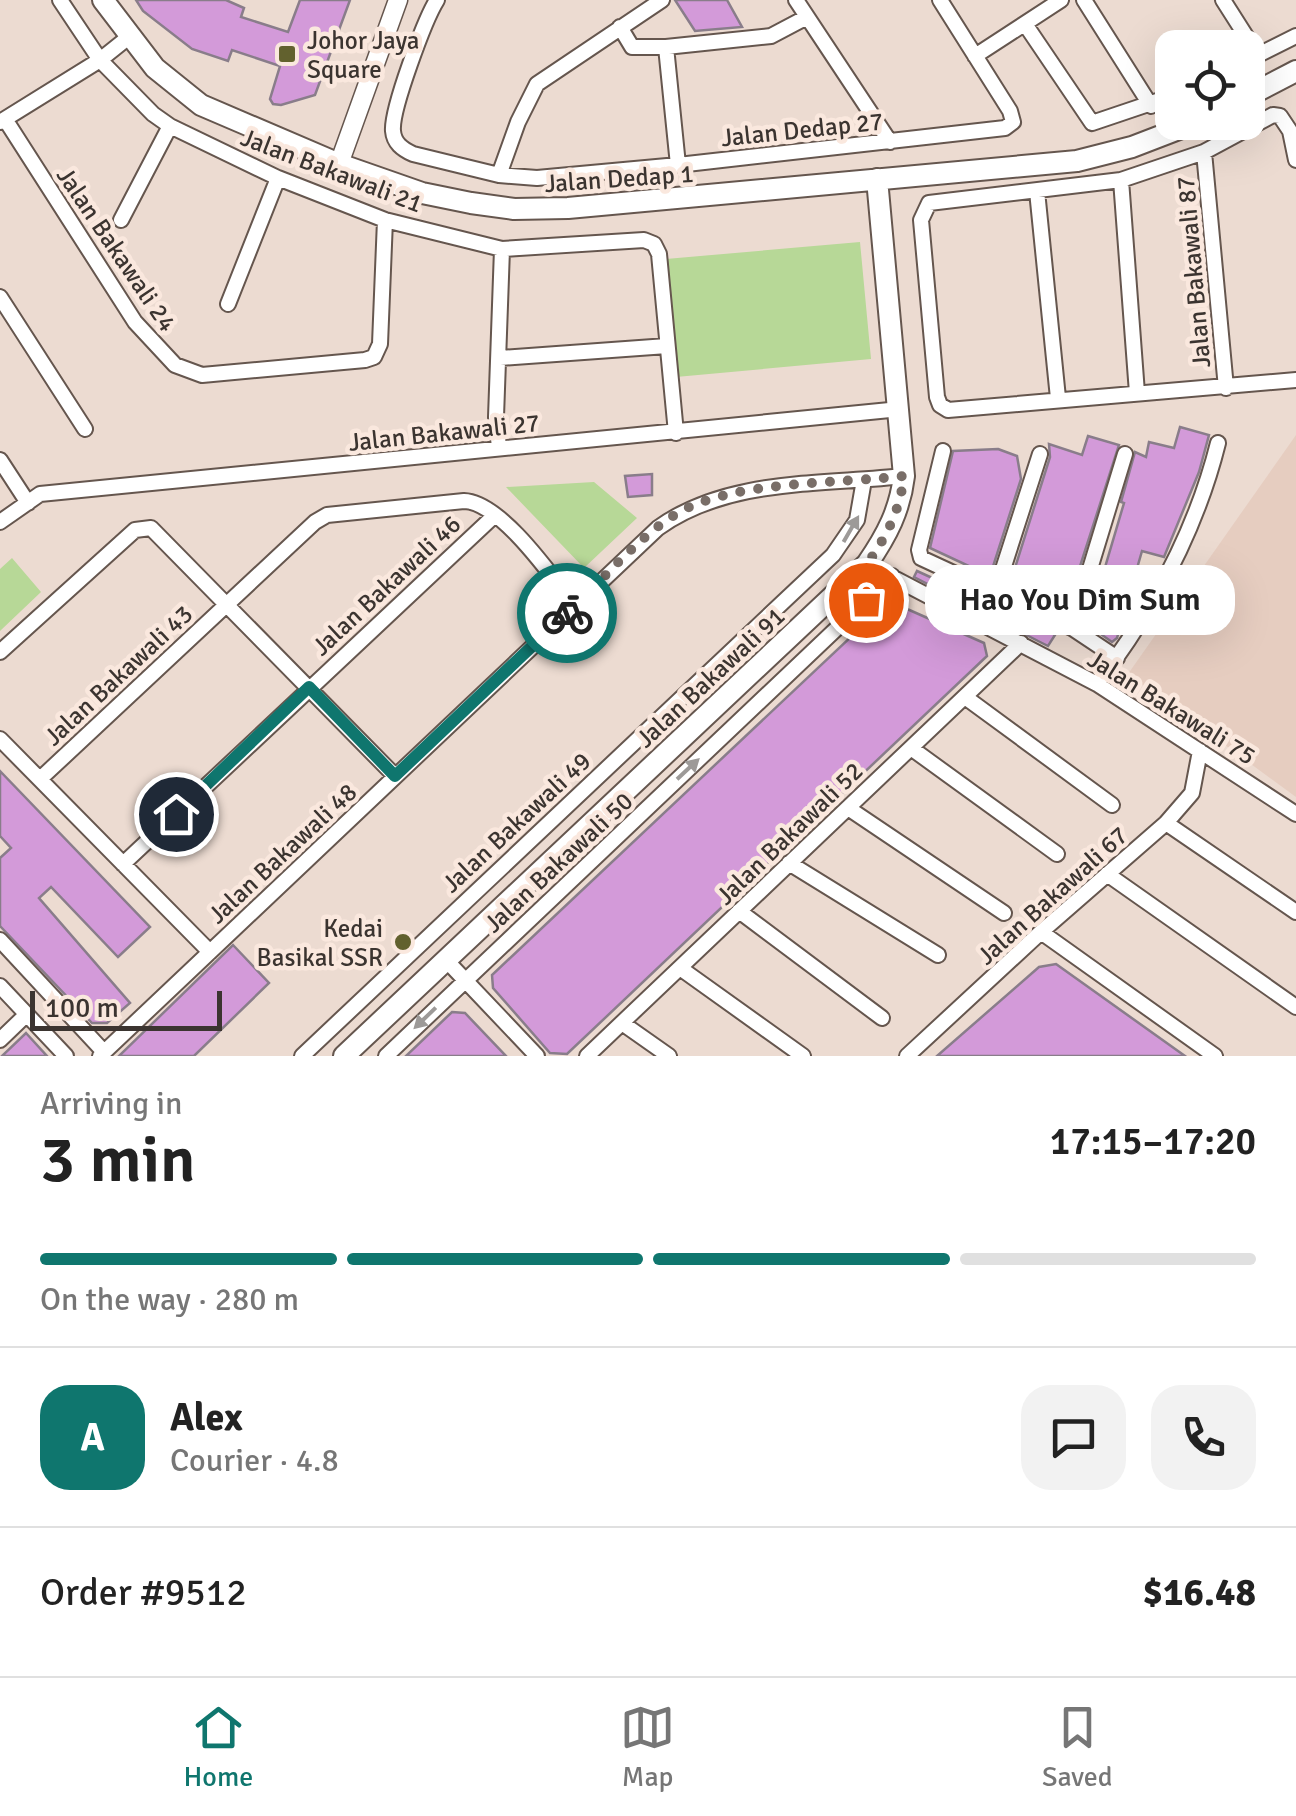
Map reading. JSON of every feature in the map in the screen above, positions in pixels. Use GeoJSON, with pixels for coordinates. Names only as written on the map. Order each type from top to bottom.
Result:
{"type":"FeatureCollection","features":[{"type":"Feature","properties":{"kind":"main road","name":"Jalan Dedap 1"},"geometry":{"type":"LineString","coordinates":[[103,0],[155,68],[201,105],[339,164],[422,194],[514,209],[640,203],[1077,161],[1155,138]]}},
{"type":"Feature","properties":{"kind":"main road"},"geometry":{"type":"LineString","coordinates":[[1265,87],[1296,71]]}},
{"type":"Feature","properties":{"kind":"main road","name":"Jalan Bakawali 91"},"geometry":{"type":"LineString","coordinates":[[344,1056],[867,564],[890,528],[904,476],[877,179]]}},
{"type":"Feature","properties":{"kind":"street","name":"Jalan Bakawali 21"},"geometry":{"type":"LineString","coordinates":[[60,0],[100,60],[140,103],[170,126],[278,178],[385,220],[502,249],[638,240],[654,244],[659,254],[667,346]]}},
{"type":"Feature","properties":{"kind":"street"},"geometry":{"type":"LineString","coordinates":[[339,164],[398,0]]}},
{"type":"Feature","properties":{"kind":"street","name":"Jalan Dedap 27"},"geometry":{"type":"LineString","coordinates":[[437,0],[392,128],[398,144],[417,155],[499,175],[556,177],[1005,128],[1012,122],[1010,111],[975,56]]}},
{"type":"Feature","properties":{"kind":"street"},"geometry":{"type":"LineString","coordinates":[[499,175],[537,84],[662,0]]}},
{"type":"Feature","properties":{"kind":"street"},"geometry":{"type":"LineString","coordinates":[[796,0],[890,142]]}},
{"type":"Feature","properties":{"kind":"street"},"geometry":{"type":"LineString","coordinates":[[940,0],[975,56],[1061,0]]}},
{"type":"Feature","properties":{"kind":"street"},"geometry":{"type":"LineString","coordinates":[[1084,0],[1151,106]]}},
{"type":"Feature","properties":{"kind":"street"},"geometry":{"type":"LineString","coordinates":[[1223,0],[1239,30]]}},
{"type":"Feature","properties":{"kind":"street"},"geometry":{"type":"LineString","coordinates":[[620,27],[632,47],[666,48],[771,36],[807,16]]}},
{"type":"Feature","properties":{"kind":"street"},"geometry":{"type":"LineString","coordinates":[[1025,24],[1092,124],[1155,104]]}},
{"type":"Feature","properties":{"kind":"street"},"geometry":{"type":"LineString","coordinates":[[2,120],[100,60],[130,36]]}},
{"type":"Feature","properties":{"kind":"street"},"geometry":{"type":"LineString","coordinates":[[1265,52],[1296,36]]}},
{"type":"Feature","properties":{"kind":"street"},"geometry":{"type":"LineString","coordinates":[[666,48],[678,165]]}},
{"type":"Feature","properties":{"kind":"street"},"geometry":{"type":"LineString","coordinates":[[1296,160],[1290,131],[1280,116],[1273,115],[1204,152],[1121,180],[929,203],[921,220],[940,405],[948,410],[1296,380]]}},
{"type":"Feature","properties":{"kind":"street","name":"Jalan Bakawali 24"},"geometry":{"type":"LineString","coordinates":[[2,120],[135,322],[166,358],[191,373],[216,375],[374,357],[380,344],[385,220]]}},
{"type":"Feature","properties":{"kind":"street"},"geometry":{"type":"LineString","coordinates":[[120,220],[170,126]]}},
{"type":"Feature","properties":{"kind":"street","name":"Jalan Bakawali 87"},"geometry":{"type":"LineString","coordinates":[[1204,152],[1226,388]]}},
{"type":"Feature","properties":{"kind":"street"},"geometry":{"type":"LineString","coordinates":[[228,304],[278,178]]}},
{"type":"Feature","properties":{"kind":"street"},"geometry":{"type":"LineString","coordinates":[[1121,180],[1137,392]]}},
{"type":"Feature","properties":{"kind":"street"},"geometry":{"type":"LineString","coordinates":[[1037,191],[1058,398]]}},
{"type":"Feature","properties":{"kind":"street"},"geometry":{"type":"LineString","coordinates":[[499,448],[496,417],[502,249]]}},
{"type":"Feature","properties":{"kind":"street"},"geometry":{"type":"LineString","coordinates":[[0,297],[85,430]]}},
{"type":"Feature","properties":{"kind":"street"},"geometry":{"type":"LineString","coordinates":[[500,358],[667,346],[676,433]]}},
{"type":"Feature","properties":{"kind":"street","name":"Jalan Bakawali 27"},"geometry":{"type":"LineString","coordinates":[[0,522],[40,494],[900,409]]}},
{"type":"Feature","properties":{"kind":"street"},"geometry":{"type":"LineString","coordinates":[[1097,684],[1117,658],[1183,547],[1206,490],[1218,443]]}},
{"type":"Feature","properties":{"kind":"street"},"geometry":{"type":"LineString","coordinates":[[943,451],[919,554],[924,560],[1072,628],[1117,658]]}},
{"type":"Feature","properties":{"kind":"street"},"geometry":{"type":"LineString","coordinates":[[996,591],[1040,454]]}},
{"type":"Feature","properties":{"kind":"street"},"geometry":{"type":"LineString","coordinates":[[1072,628],[1125,454]]}},
{"type":"Feature","properties":{"kind":"street"},"geometry":{"type":"LineString","coordinates":[[0,460],[28,503]]}},
{"type":"Feature","properties":{"kind":"street","name":"Jalan Bakawali 48"},"geometry":{"type":"LineString","coordinates":[[102,1054],[658,528],[696,504],[747,492],[904,476]]}},
{"type":"Feature","properties":{"kind":"street","name":"Jalan Bakawali 49"},"geometry":{"type":"LineString","coordinates":[[302,1056],[833,555],[857,520],[864,480]]}},
{"type":"Feature","properties":{"kind":"street","name":"Jalan Bakawali 43"},"geometry":{"type":"LineString","coordinates":[[40,780],[323,517],[464,500],[477,502],[495,515]]}},
{"type":"Feature","properties":{"kind":"street"},"geometry":{"type":"LineString","coordinates":[[495,515],[575,606]]}},
{"type":"Feature","properties":{"kind":"street","name":"Jalan Bakawali 46"},"geometry":{"type":"LineString","coordinates":[[122,864],[495,515]]}},
{"type":"Feature","properties":{"kind":"street"},"geometry":{"type":"LineString","coordinates":[[0,652],[134,530],[145,526],[156,530],[395,776]]}},
{"type":"Feature","properties":{"kind":"street","name":"Jalan Bakawali 75"},"geometry":{"type":"LineString","coordinates":[[867,564],[1097,684],[1296,814]]}},
{"type":"Feature","properties":{"kind":"street","name":"Jalan Bakawali 50"},"geometry":{"type":"LineString","coordinates":[[386,1056],[892,576]]}},
{"type":"Feature","properties":{"kind":"street","name":"Jalan Bakawali 52"},"geometry":{"type":"LineString","coordinates":[[588,1056],[1022,642]]}},
{"type":"Feature","properties":{"kind":"street"},"geometry":{"type":"LineString","coordinates":[[965,696],[1112,805]]}},
{"type":"Feature","properties":{"kind":"street"},"geometry":{"type":"LineString","coordinates":[[0,739],[210,952]]}},
{"type":"Feature","properties":{"kind":"street"},"geometry":{"type":"LineString","coordinates":[[910,748],[1057,854]]}},
{"type":"Feature","properties":{"kind":"street","name":"Jalan Bakawali 67"},"geometry":{"type":"LineString","coordinates":[[907,1056],[1166,823],[1192,794],[1200,751]]}},
{"type":"Feature","properties":{"kind":"street"},"geometry":{"type":"LineString","coordinates":[[848,808],[1004,913]]}},
{"type":"Feature","properties":{"kind":"street"},"geometry":{"type":"LineString","coordinates":[[1166,823],[1296,912]]}},
{"type":"Feature","properties":{"kind":"street"},"geometry":{"type":"LineString","coordinates":[[790,864],[938,955]]}},
{"type":"Feature","properties":{"kind":"street"},"geometry":{"type":"LineString","coordinates":[[1107,874],[1296,1007]]}},
{"type":"Feature","properties":{"kind":"street"},"geometry":{"type":"LineString","coordinates":[[739,911],[882,1018]]}},
{"type":"Feature","properties":{"kind":"street"},"geometry":{"type":"LineString","coordinates":[[1041,932],[1215,1056]]}},
{"type":"Feature","properties":{"kind":"street"},"geometry":{"type":"LineString","coordinates":[[0,940],[102,1054]]}},
{"type":"Feature","properties":{"kind":"street"},"geometry":{"type":"LineString","coordinates":[[445,959],[537,1056]]}},
{"type":"Feature","properties":{"kind":"street"},"geometry":{"type":"LineString","coordinates":[[680,968],[802,1056]]}},
{"type":"Feature","properties":{"kind":"street"},"geometry":{"type":"LineString","coordinates":[[0,986],[66,1056]]}},
{"type":"Feature","properties":{"kind":"street"},"geometry":{"type":"LineString","coordinates":[[0,1040],[27,1014]]}},
{"type":"Feature","properties":{"kind":"street"},"geometry":{"type":"LineString","coordinates":[[622,1023],[670,1056]]}},
{"type":"Feature","properties":{"kind":"shaded area"},"geometry":{"type":"Polygon","coordinates":[[[1296,435],[1296,797],[1128,674],[1296,435]]]}},
{"type":"Feature","properties":{"kind":"green space"},"geometry":{"type":"Polygon","coordinates":[[[860,242],[871,359],[676,377],[666,259],[860,242]]]}},
{"type":"Feature","properties":{"kind":"green space"},"geometry":{"type":"Polygon","coordinates":[[[594,482],[637,518],[584,568],[506,487],[594,482]]]}},
{"type":"Feature","properties":{"kind":"green space"},"geometry":{"type":"Polygon","coordinates":[[[12,558],[41,592],[0,631],[0,569],[12,558]]]}},
{"type":"Feature","properties":{"kind":"building","name":"Johor Jaya Square"},"geometry":{"type":"Polygon","coordinates":[[[136,0],[226,0],[244,8],[241,17],[288,32],[300,0],[350,0],[315,95],[281,105],[270,99],[280,66],[232,50],[228,61],[192,49],[143,11],[136,0]]]}},
{"type":"Feature","properties":{"kind":"building"},"geometry":{"type":"Polygon","coordinates":[[[675,0],[727,0],[742,27],[695,31],[675,0]]]}},
{"type":"Feature","properties":{"kind":"building"},"geometry":{"type":"Polygon","coordinates":[[[1180,427],[1209,435],[1199,472],[1164,557],[1142,551],[1117,638],[1112,642],[1088,625],[1135,452],[1146,457],[1149,442],[1174,448],[1180,427]]]}},
{"type":"Feature","properties":{"kind":"building"},"geometry":{"type":"Polygon","coordinates":[[[1088,436],[1119,445],[1065,613],[1025,595],[1027,588],[1016,584],[1020,573],[1014,571],[1050,457],[1049,444],[1082,455],[1088,436]]]}},
{"type":"Feature","properties":{"kind":"building"},"geometry":{"type":"Polygon","coordinates":[[[998,449],[1017,456],[1021,479],[990,576],[930,548],[953,451],[998,449]]]}},
{"type":"Feature","properties":{"kind":"building"},"geometry":{"type":"Polygon","coordinates":[[[652,474],[652,495],[628,497],[625,476],[652,474]]]}},
{"type":"Feature","properties":{"kind":"building"},"geometry":{"type":"Polygon","coordinates":[[[917,571],[1055,635],[1048,646],[914,577],[917,571]]]}},
{"type":"Feature","properties":{"kind":"building"},"geometry":{"type":"Polygon","coordinates":[[[889,601],[984,643],[987,656],[567,1054],[550,1053],[493,988],[492,975],[889,601]]]}},
{"type":"Feature","properties":{"kind":"building"},"geometry":{"type":"Polygon","coordinates":[[[0,771],[150,927],[118,957],[51,887],[39,898],[130,1003],[107,1023],[92,1023],[0,926],[0,858],[11,848],[0,836],[0,771]]]}},
{"type":"Feature","properties":{"kind":"building"},"geometry":{"type":"Polygon","coordinates":[[[233,945],[269,983],[194,1056],[119,1056],[233,945]]]}},
{"type":"Feature","properties":{"kind":"building"},"geometry":{"type":"Polygon","coordinates":[[[1056,964],[1185,1056],[937,1056],[1039,967],[1056,964]]]}},
{"type":"Feature","properties":{"kind":"building"},"geometry":{"type":"Polygon","coordinates":[[[452,1012],[465,1013],[506,1056],[406,1056],[452,1012]]]}},
{"type":"Feature","properties":{"kind":"building"},"geometry":{"type":"Polygon","coordinates":[[[26,1033],[47,1056],[2,1056],[26,1033]]]}},
{"type":"Feature","properties":{"kind":"way so far"},"geometry":{"type":"LineString","coordinates":[[567,613],[658,528],[696,504],[747,492],[904,476],[897,513],[867,564],[892,576],[866,600]]}},
{"type":"Feature","properties":{"kind":"place","name":"Johor Jaya Square"},"geometry":{"type":"Point","coordinates":[287,54]}},
{"type":"Feature","properties":{"kind":"place","name":"Hao You Dim Sum"},"geometry":{"type":"Point","coordinates":[866,600]}},
{"type":"Feature","properties":{"kind":"place","name":"Kedai Basikal SSR"},"geometry":{"type":"Point","coordinates":[403,942]}},
{"type":"Feature","properties":{"kind":"route"},"geometry":{"type":"LineString","coordinates":[[176,814],[309,687],[395,776],[567,613]]}}]}
